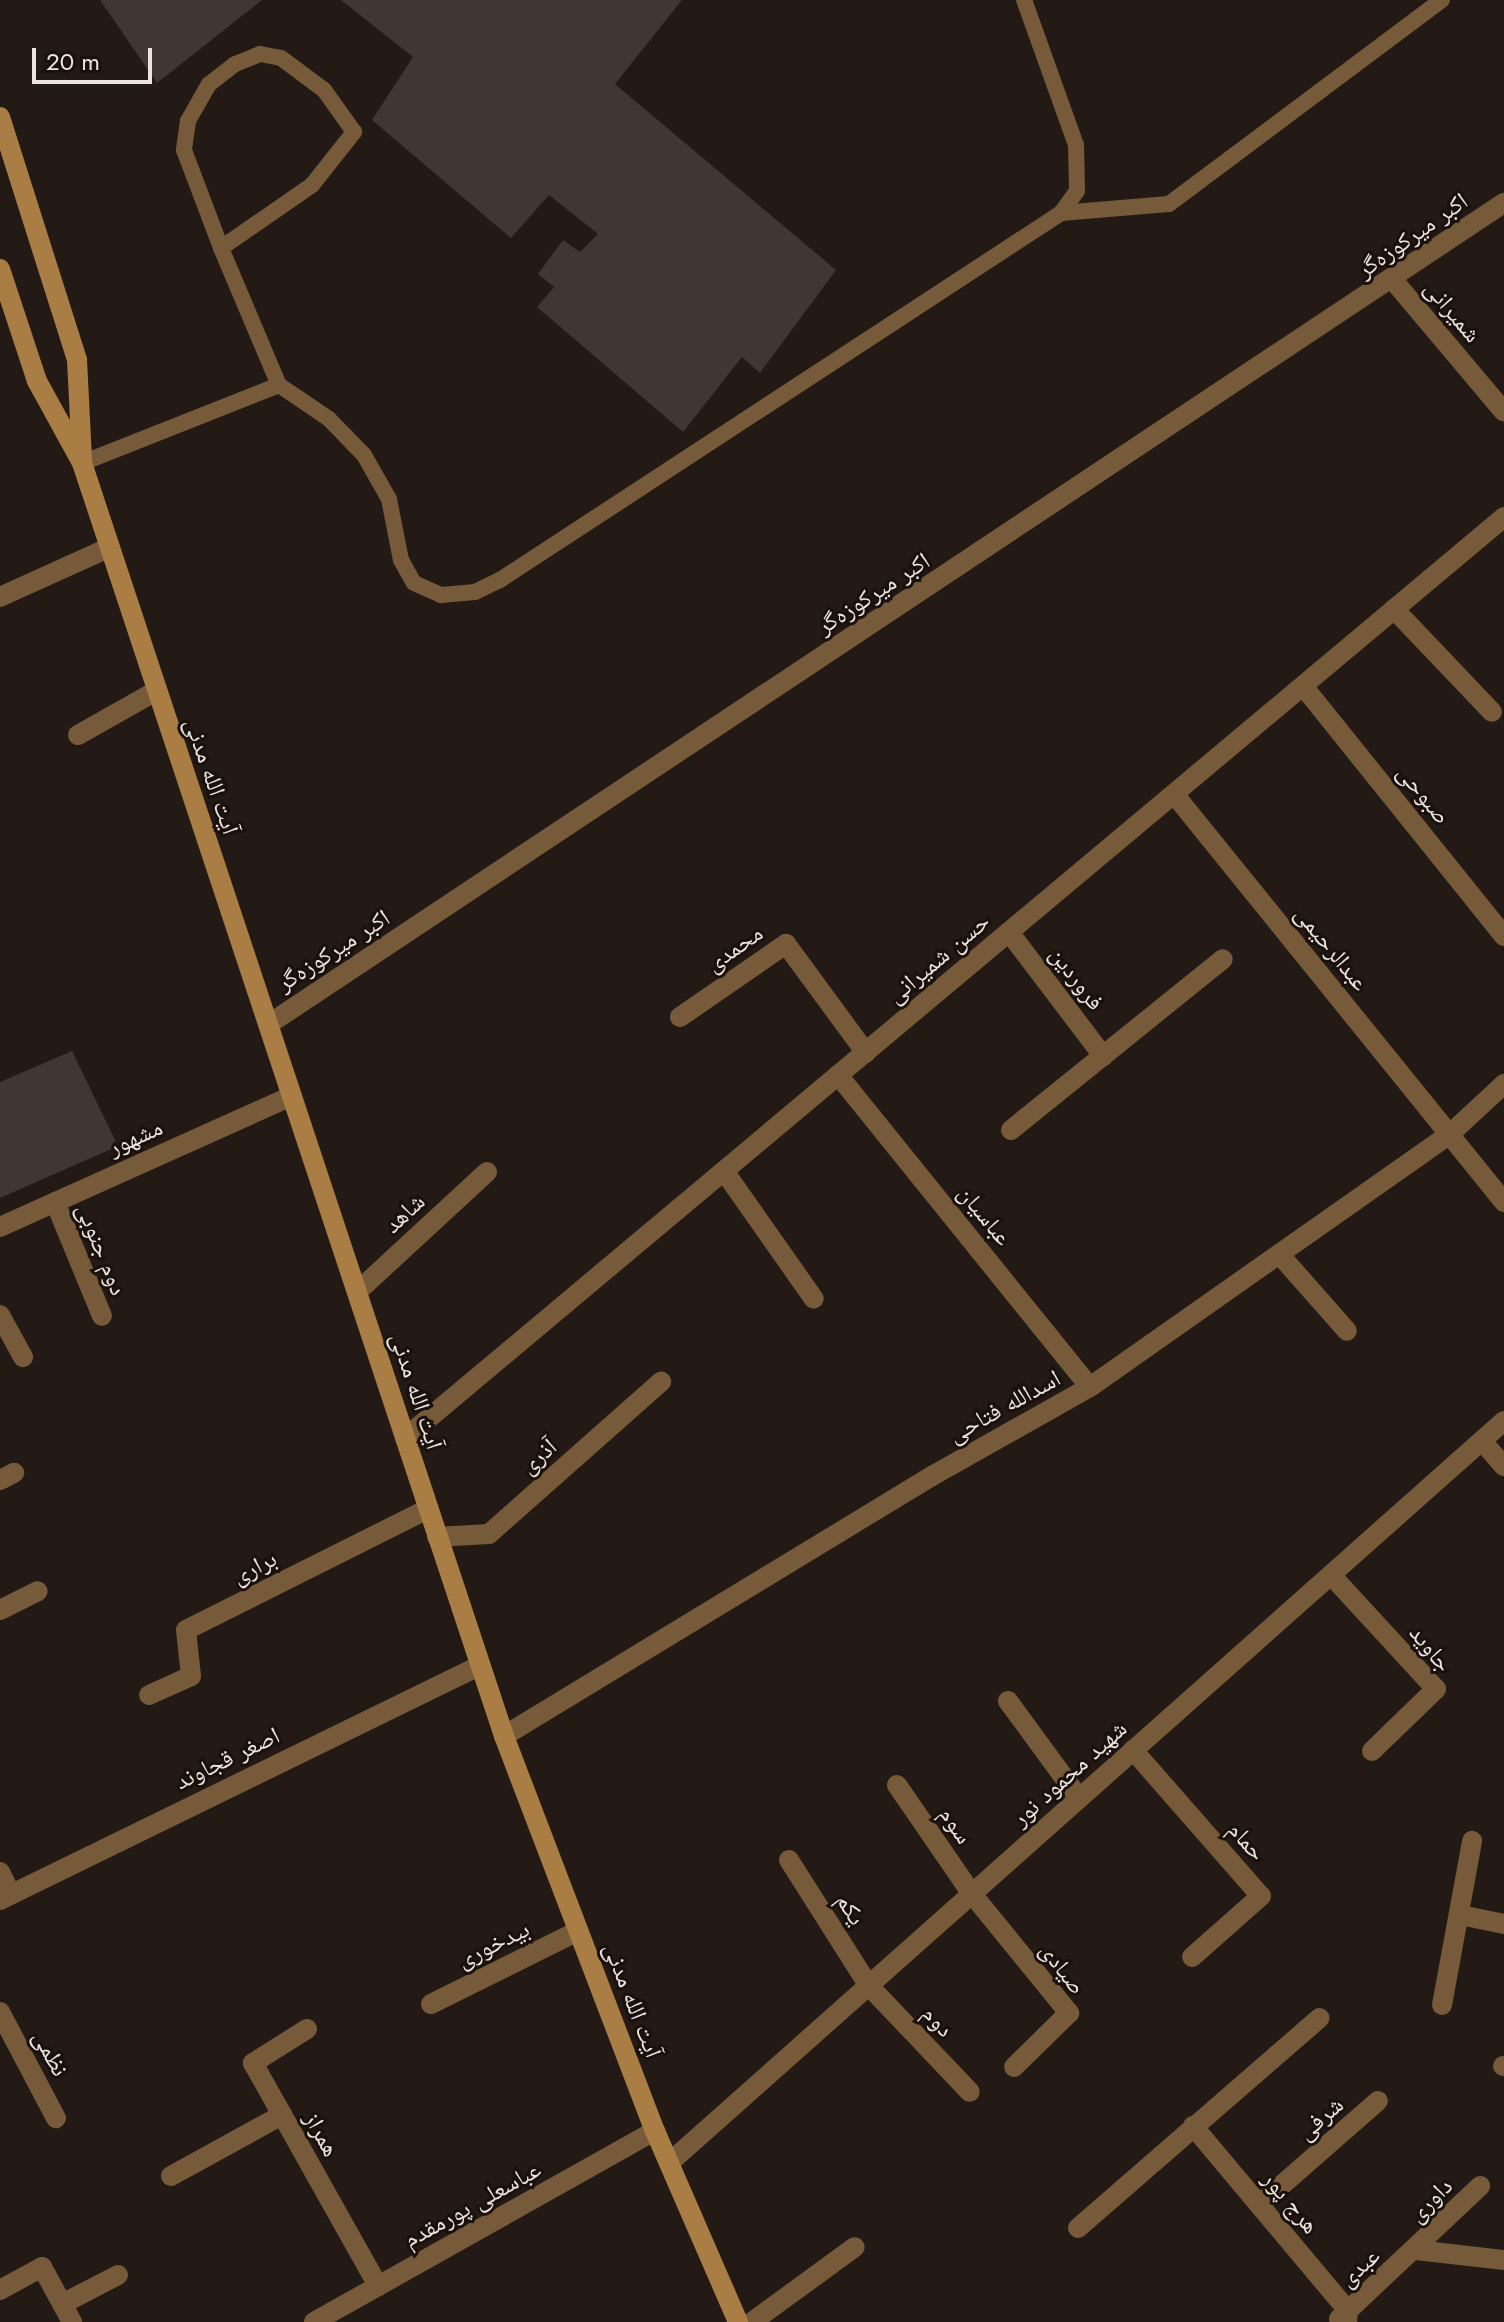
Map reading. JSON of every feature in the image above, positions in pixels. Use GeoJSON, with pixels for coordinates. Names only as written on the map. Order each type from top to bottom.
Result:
{"type":"FeatureCollection","features":[{"type":"Feature","properties":{"kind":"main road","name":"آیت الله مدنی"},"geometry":{"type":"LineString","coordinates":[[0,117],[5,146],[77,360],[82,463]]}},
{"type":"Feature","properties":{"kind":"main road","name":"آیت الله مدنی"},"geometry":{"type":"LineString","coordinates":[[0,269],[37,381],[82,463],[504,1736],[655,2131],[738,2322]]}},
{"type":"Feature","properties":{"kind":"street","name":"اکبر میرکوزه‌گر"},"geometry":{"type":"LineString","coordinates":[[269,1024],[1393,280],[1504,203]]}},
{"type":"Feature","properties":{"kind":"street","name":"شمیرانی"},"geometry":{"type":"LineString","coordinates":[[1393,280],[1504,412]]}},
{"type":"Feature","properties":{"kind":"street","name":"حسن شمیرانی"},"geometry":{"type":"LineString","coordinates":[[405,1438],[1504,517]]}},
{"type":"Feature","properties":{"kind":"street"},"geometry":{"type":"LineString","coordinates":[[0,597],[108,548]]}},
{"type":"Feature","properties":{"kind":"street"},"geometry":{"type":"LineString","coordinates":[[1394,609],[1492,712]]}},
{"type":"Feature","properties":{"kind":"street","name":"صبوحی"},"geometry":{"type":"LineString","coordinates":[[1303,686],[1504,936]]}},
{"type":"Feature","properties":{"kind":"street"},"geometry":{"type":"LineString","coordinates":[[78,735],[156,691]]}},
{"type":"Feature","properties":{"kind":"street","name":"عبدالرحیمی"},"geometry":{"type":"LineString","coordinates":[[1174,794],[1504,1202]]}},
{"type":"Feature","properties":{"kind":"street","name":"فروردین"},"geometry":{"type":"LineString","coordinates":[[1009,932],[1103,1056]]}},
{"type":"Feature","properties":{"kind":"street","name":"محمدی"},"geometry":{"type":"LineString","coordinates":[[680,1017],[786,944],[866,1053]]}},
{"type":"Feature","properties":{"kind":"street"},"geometry":{"type":"LineString","coordinates":[[1011,1130],[1223,959]]}},
{"type":"Feature","properties":{"kind":"street","name":"عباسیان"},"geometry":{"type":"LineString","coordinates":[[838,1075],[1090,1387]]}},
{"type":"Feature","properties":{"kind":"street","name":"اسدالله فتاحی"},"geometry":{"type":"LineString","coordinates":[[504,1736],[932,1476],[1090,1387],[1450,1134],[1504,1084]]}},
{"type":"Feature","properties":{"kind":"street","name":"مشهور"},"geometry":{"type":"LineString","coordinates":[[0,1227],[292,1096]]}},
{"type":"Feature","properties":{"kind":"street"},"geometry":{"type":"LineString","coordinates":[[724,1171],[814,1299]]}},
{"type":"Feature","properties":{"kind":"street","name":"شاهد"},"geometry":{"type":"LineString","coordinates":[[357,1292],[487,1172]]}},
{"type":"Feature","properties":{"kind":"street","name":"دوم جنوبی"},"geometry":{"type":"LineString","coordinates":[[55,1202],[102,1316]]}},
{"type":"Feature","properties":{"kind":"street"},"geometry":{"type":"LineString","coordinates":[[1280,1255],[1347,1331]]}},
{"type":"Feature","properties":{"kind":"street"},"geometry":{"type":"LineString","coordinates":[[0,1315],[23,1357]]}},
{"type":"Feature","properties":{"kind":"street","name":"آذری"},"geometry":{"type":"LineString","coordinates":[[437,1537],[489,1534],[661,1382]]}},
{"type":"Feature","properties":{"kind":"street","name":"شهید محمود نور"},"geometry":{"type":"LineString","coordinates":[[669,2163],[1504,1421]]}},
{"type":"Feature","properties":{"kind":"street"},"geometry":{"type":"LineString","coordinates":[[1482,1441],[1504,1466]]}},
{"type":"Feature","properties":{"kind":"street","name":"براری"},"geometry":{"type":"LineString","coordinates":[[149,1695],[191,1676],[186,1630],[428,1509]]}},
{"type":"Feature","properties":{"kind":"street","name":"جاوید"},"geometry":{"type":"LineString","coordinates":[[1331,1575],[1436,1689],[1372,1751]]}},
{"type":"Feature","properties":{"kind":"street"},"geometry":{"type":"LineString","coordinates":[[0,1610],[38,1591]]}},
{"type":"Feature","properties":{"kind":"street","name":"اصغر قجاوند"},"geometry":{"type":"LineString","coordinates":[[6,1898],[479,1666]]}},
{"type":"Feature","properties":{"kind":"street"},"geometry":{"type":"LineString","coordinates":[[1008,1701],[1079,1798]]}},
{"type":"Feature","properties":{"kind":"street","name":"حمام"},"geometry":{"type":"LineString","coordinates":[[1133,1750],[1261,1896],[1192,1957]]}},
{"type":"Feature","properties":{"kind":"street","name":"سوم"},"geometry":{"type":"LineString","coordinates":[[897,1785],[972,1894]]}},
{"type":"Feature","properties":{"kind":"street"},"geometry":{"type":"LineString","coordinates":[[1442,2005],[1472,1841]]}},
{"type":"Feature","properties":{"kind":"street","name":"یکم"},"geometry":{"type":"LineString","coordinates":[[789,1860],[869,1986]]}},
{"type":"Feature","properties":{"kind":"street"},"geometry":{"type":"LineString","coordinates":[[0,1872],[6,1898]]}},
{"type":"Feature","properties":{"kind":"street","name":"صیادی"},"geometry":{"type":"LineString","coordinates":[[972,1894],[1069,2013],[1014,2067]]}},
{"type":"Feature","properties":{"kind":"street"},"geometry":{"type":"LineString","coordinates":[[1460,1915],[1504,1924]]}},
{"type":"Feature","properties":{"kind":"street","name":"بیدخوری"},"geometry":{"type":"LineString","coordinates":[[431,2004],[578,1931]]}},
{"type":"Feature","properties":{"kind":"street","name":"دوم"},"geometry":{"type":"LineString","coordinates":[[869,1986],[970,2092]]}},
{"type":"Feature","properties":{"kind":"street","name":"نظمی"},"geometry":{"type":"LineString","coordinates":[[0,2012],[56,2118]]}},
{"type":"Feature","properties":{"kind":"street"},"geometry":{"type":"LineString","coordinates":[[1078,2228],[1320,2018]]}},
{"type":"Feature","properties":{"kind":"street","name":"همراز"},"geometry":{"type":"LineString","coordinates":[[307,2029],[253,2063],[378,2286]]}},
{"type":"Feature","properties":{"kind":"street","name":"شرفی"},"geometry":{"type":"LineString","coordinates":[[1259,2205],[1378,2101]]}},
{"type":"Feature","properties":{"kind":"street"},"geometry":{"type":"LineString","coordinates":[[171,2176],[282,2115]]}},
{"type":"Feature","properties":{"kind":"street","name":"هرج پور"},"geometry":{"type":"LineString","coordinates":[[1193,2126],[1259,2205],[1344,2318]]}},
{"type":"Feature","properties":{"kind":"street","name":"عباسعلی پورمقدم"},"geometry":{"type":"LineString","coordinates":[[314,2322],[655,2131]]}},
{"type":"Feature","properties":{"kind":"street","name":"داوری"},"geometry":{"type":"LineString","coordinates":[[1416,2250],[1480,2186]]}},
{"type":"Feature","properties":{"kind":"street"},"geometry":{"type":"LineString","coordinates":[[752,2322],[855,2247]]}},
{"type":"Feature","properties":{"kind":"street"},"geometry":{"type":"LineString","coordinates":[[1416,2250],[1504,2260]]}},
{"type":"Feature","properties":{"kind":"street","name":"عبدی"},"geometry":{"type":"LineString","coordinates":[[1344,2318],[1416,2250]]}},
{"type":"Feature","properties":{"kind":"street"},"geometry":{"type":"LineString","coordinates":[[0,2290],[42,2267],[67,2313],[118,2275]]}},
{"type":"Feature","properties":{"kind":"lane"},"geometry":{"type":"LineString","coordinates":[[221,248],[312,185],[354,132],[324,90],[281,58],[260,54],[235,64],[209,84],[188,121],[184,150],[221,248],[279,385],[329,419],[364,455],[389,499],[401,560],[414,583],[426,592],[455,597],[500,580],[1061,213],[1077,191],[1076,145],[1024,0]]}},
{"type":"Feature","properties":{"kind":"lane"},"geometry":{"type":"LineString","coordinates":[[1061,213],[1169,204],[1442,0]]}},
{"type":"Feature","properties":{"kind":"lane"},"geometry":{"type":"LineString","coordinates":[[82,463],[279,385]]}},
{"type":"Feature","properties":{"kind":"building"},"geometry":{"type":"Polygon","coordinates":[[[100,0],[262,0],[157,83],[100,0]]]}},
{"type":"Feature","properties":{"kind":"building"},"geometry":{"type":"Polygon","coordinates":[[[341,0],[682,0],[615,84],[836,270],[760,373],[742,357],[683,432],[537,307],[554,287],[538,274],[563,240],[580,252],[598,234],[549,195],[511,238],[372,120],[413,57],[341,0]]]}},
{"type":"Feature","properties":{"kind":"building"},"geometry":{"type":"Polygon","coordinates":[[[72,1051],[118,1146],[0,1198],[0,1082],[72,1051]]]}}]}
